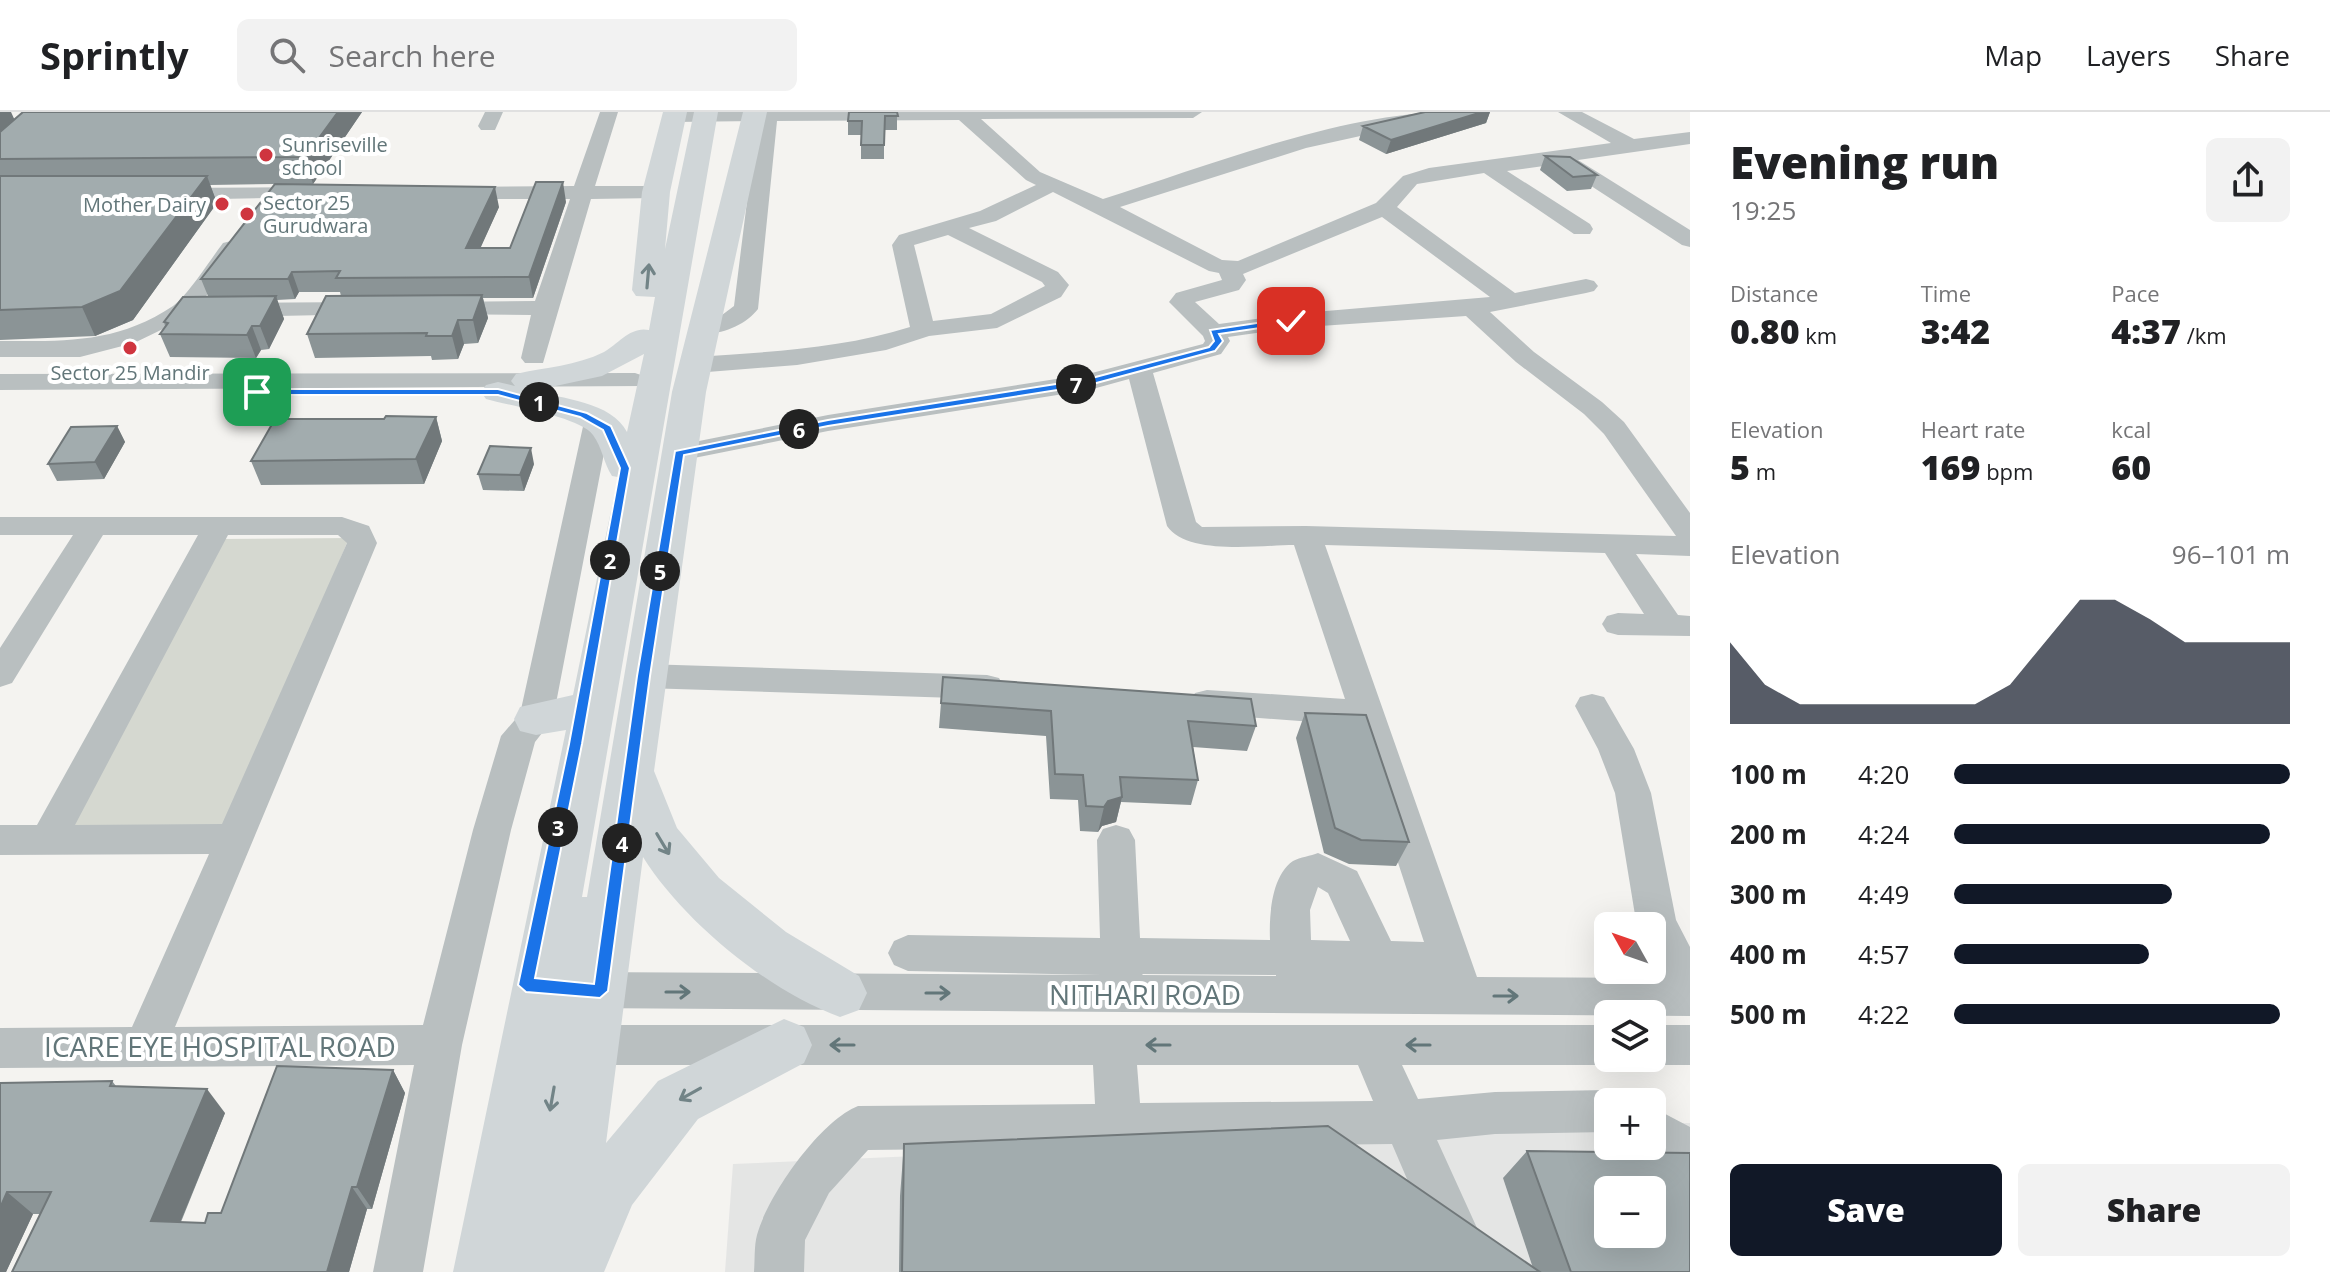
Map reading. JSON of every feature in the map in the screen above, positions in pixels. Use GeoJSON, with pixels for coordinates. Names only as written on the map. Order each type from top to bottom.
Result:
{"type":"FeatureCollection","features":[{"type":"Feature","properties":{"kind":"main road"},"geometry":{"type":"LineString","coordinates":[[470,1272],[582,710],[625,468],[643,338],[656,192],[687,113]]}},
{"type":"Feature","properties":{"kind":"main road"},"geometry":{"type":"LineString","coordinates":[[485,1272],[678,263],[687,113]]}},
{"type":"Feature","properties":{"kind":"main road"},"geometry":{"type":"LineString","coordinates":[[523,1272],[709,223],[753,113]]}},
{"type":"Feature","properties":{"kind":"main road"},"geometry":{"type":"LineString","coordinates":[[558,1272],[679,453],[699,346],[753,113]]}},
{"type":"Feature","properties":{"kind":"main road"},"geometry":{"type":"LineString","coordinates":[[520,377],[593,369],[623,357],[643,338]]}},
{"type":"Feature","properties":{"kind":"main road"},"geometry":{"type":"LineString","coordinates":[[520,377],[608,428],[625,468]]}},
{"type":"Feature","properties":{"kind":"main road"},"geometry":{"type":"LineString","coordinates":[[536,719],[582,710]]}},
{"type":"Feature","properties":{"kind":"main road"},"geometry":{"type":"LineString","coordinates":[[632,774],[663,848],[728,920],[794,968],[840,993]]}},
{"type":"Feature","properties":{"kind":"main road"},"geometry":{"type":"LineString","coordinates":[[572,1272],[611,1184],[678,1100],[784,1045]]}},
{"type":"Feature","properties":{"kind":"street"},"geometry":{"type":"LineString","coordinates":[[520,377],[609,112]]}},
{"type":"Feature","properties":{"kind":"street"},"geometry":{"type":"LineString","coordinates":[[687,113],[965,115],[1193,112]]}},
{"type":"Feature","properties":{"kind":"street"},"geometry":{"type":"LineString","coordinates":[[1102,206],[1301,143],[1442,112]]}},
{"type":"Feature","properties":{"kind":"street"},"geometry":{"type":"LineString","coordinates":[[1567,112],[1631,145]]}},
{"type":"Feature","properties":{"kind":"street"},"geometry":{"type":"LineString","coordinates":[[965,115],[1017,163],[1050,186],[1102,206],[1229,269],[1241,268],[1305,244],[1384,208],[1410,180],[1429,174],[1689,139]]}},
{"type":"Feature","properties":{"kind":"street"},"geometry":{"type":"LineString","coordinates":[[1550,159],[1572,165],[1690,240]]}},
{"type":"Feature","properties":{"kind":"street"},"geometry":{"type":"LineString","coordinates":[[1486,166],[1582,229]]}},
{"type":"Feature","properties":{"kind":"street"},"geometry":{"type":"LineString","coordinates":[[921,330],[903,245],[916,236],[988,216],[1050,186]]}},
{"type":"Feature","properties":{"kind":"street"},"geometry":{"type":"LineString","coordinates":[[427,193],[656,192]]}},
{"type":"Feature","properties":{"kind":"street"},"geometry":{"type":"LineString","coordinates":[[151,194],[334,193]]}},
{"type":"Feature","properties":{"kind":"street"},"geometry":{"type":"LineString","coordinates":[[183,310],[272,194]]}},
{"type":"Feature","properties":{"kind":"street"},"geometry":{"type":"LineString","coordinates":[[1384,208],[1512,302]]}},
{"type":"Feature","properties":{"kind":"street"},"geometry":{"type":"LineString","coordinates":[[699,346],[762,361],[834,352],[886,343],[921,330],[997,321],[1053,292],[1057,285],[1050,277],[951,228]]}},
{"type":"Feature","properties":{"kind":"street"},"geometry":{"type":"LineString","coordinates":[[679,453],[828,423],[1089,382],[1212,349],[1218,341],[1213,332],[1181,302],[1184,298],[1231,285],[1234,280],[1229,269]]}},
{"type":"Feature","properties":{"kind":"street"},"geometry":{"type":"LineString","coordinates":[[1213,332],[1291,321],[1472,308],[1586,286]]}},
{"type":"Feature","properties":{"kind":"street"},"geometry":{"type":"LineString","coordinates":[[419,309],[545,308]]}},
{"type":"Feature","properties":{"kind":"street"},"geometry":{"type":"LineString","coordinates":[[1472,308],[1525,357],[1593,408],[1614,428],[1690,534]]}},
{"type":"Feature","properties":{"kind":"street"},"geometry":{"type":"LineString","coordinates":[[0,349],[80,349],[102,345],[183,310],[388,309]]}},
{"type":"Feature","properties":{"kind":"street"},"geometry":{"type":"LineString","coordinates":[[1139,370],[1182,526],[1190,533],[1202,536],[1306,535],[1690,546]]}},
{"type":"Feature","properties":{"kind":"street"},"geometry":{"type":"LineString","coordinates":[[0,393],[520,377]]}},
{"type":"Feature","properties":{"kind":"street"},"geometry":{"type":"LineString","coordinates":[[0,382],[520,377],[634,386]]}},
{"type":"Feature","properties":{"kind":"street"},"geometry":{"type":"LineString","coordinates":[[398,1272],[440,1045],[492,830],[519,736],[536,719],[597,422]]}},
{"type":"Feature","properties":{"kind":"street"},"geometry":{"type":"LineString","coordinates":[[0,675],[16,624],[95,524]]}},
{"type":"Feature","properties":{"kind":"street"},"geometry":{"type":"LineString","coordinates":[[48,840],[219,524]]}},
{"type":"Feature","properties":{"kind":"street"},"geometry":{"type":"LineString","coordinates":[[0,526],[342,526],[358,533],[362,543],[145,1046]]}},
{"type":"Feature","properties":{"kind":"street"},"geometry":{"type":"LineString","coordinates":[[1306,535],[1480,1045]]}},
{"type":"Feature","properties":{"kind":"street"},"geometry":{"type":"LineString","coordinates":[[1613,543],[1679,626]]}},
{"type":"Feature","properties":{"kind":"street"},"geometry":{"type":"LineString","coordinates":[[1618,624],[1679,626]]}},
{"type":"Feature","properties":{"kind":"street"},"geometry":{"type":"LineString","coordinates":[[644,676],[1023,690]]}},
{"type":"Feature","properties":{"kind":"street"},"geometry":{"type":"LineString","coordinates":[[1179,700],[1367,713]]}},
{"type":"Feature","properties":{"kind":"street"},"geometry":{"type":"LineString","coordinates":[[1592,706],[1616,749],[1633,793],[1656,921],[1690,989]]}},
{"type":"Feature","properties":{"kind":"street"},"geometry":{"type":"LineString","coordinates":[[0,840],[234,839]]}},
{"type":"Feature","properties":{"kind":"street"},"geometry":{"type":"LineString","coordinates":[[908,953],[1122,975],[1116,840]]}},
{"type":"Feature","properties":{"kind":"street"},"geometry":{"type":"LineString","coordinates":[[1296,977],[1291,897],[1306,873],[1318,869],[1343,882],[1387,978]]}},
{"type":"Feature","properties":{"kind":"street","name":"NITHARI ROAD"},"geometry":{"type":"LineString","coordinates":[[596,1018],[840,993],[1122,975],[1457,978],[1690,997]]}},
{"type":"Feature","properties":{"kind":"street"},"geometry":{"type":"LineString","coordinates":[[526,985],[596,1018],[784,1045],[1594,1045]]}},
{"type":"Feature","properties":{"kind":"street"},"geometry":{"type":"LineString","coordinates":[[513,1045],[596,1018]]}},
{"type":"Feature","properties":{"kind":"street","name":"ICARE EYE HOSPITAL ROAD"},"geometry":{"type":"LineString","coordinates":[[0,1048],[440,1045]]}},
{"type":"Feature","properties":{"kind":"street"},"geometry":{"type":"LineString","coordinates":[[1114,1045],[1119,1125]]}},
{"type":"Feature","properties":{"kind":"street"},"geometry":{"type":"LineString","coordinates":[[1371,1045],[1472,1272]]}},
{"type":"Feature","properties":{"kind":"street"},"geometry":{"type":"LineString","coordinates":[[1666,1045],[1690,1045]]}},
{"type":"Feature","properties":{"kind":"street"},"geometry":{"type":"LineString","coordinates":[[779,1272],[781,1236],[813,1177],[858,1128],[1407,1122],[1495,1113],[1594,1111]]}},
{"type":"Feature","properties":{"kind":"street"},"geometry":{"type":"LineString","coordinates":[[1666,1138],[1690,1153]]}},
{"type":"Feature","properties":{"kind":"shaded area"},"geometry":{"type":"Polygon","coordinates":[[[349,538],[229,825],[66,826],[218,539],[349,538]]]}},
{"type":"Feature","properties":{"kind":"shaded area"},"geometry":{"type":"Polygon","coordinates":[[[1690,1123],[1690,1272],[725,1272],[733,1164],[1594,1127],[1594,1160],[1666,1160],[1666,1124],[1690,1123]]]}},
{"type":"Feature","properties":{"kind":"building"},"geometry":{"type":"Polygon","coordinates":[[[23,112],[338,112],[305,157],[0,159],[0,132],[23,112]]]}},
{"type":"Feature","properties":{"kind":"building"},"geometry":{"type":"Polygon","coordinates":[[[849,112],[897,112],[898,116],[885,116],[884,145],[861,145],[862,121],[848,121],[849,112]]]}},
{"type":"Feature","properties":{"kind":"building"},"geometry":{"type":"Polygon","coordinates":[[[1425,112],[1482,112],[1391,140],[1363,126],[1425,112]]]}},
{"type":"Feature","properties":{"kind":"building"},"geometry":{"type":"Polygon","coordinates":[[[1545,156],[1570,157],[1597,175],[1573,177],[1545,156]]]}},
{"type":"Feature","properties":{"kind":"building"},"geometry":{"type":"Polygon","coordinates":[[[0,176],[207,176],[120,291],[82,307],[0,310],[0,176]]]}},
{"type":"Feature","properties":{"kind":"building"},"geometry":{"type":"Polygon","coordinates":[[[536,182],[563,182],[529,277],[336,278],[340,271],[292,272],[288,279],[201,279],[275,184],[495,187],[466,248],[510,248],[536,182]]]}},
{"type":"Feature","properties":{"kind":"building"},"geometry":{"type":"Polygon","coordinates":[[[482,295],[473,320],[458,320],[452,336],[426,336],[427,333],[307,334],[326,296],[482,295]]]}},
{"type":"Feature","properties":{"kind":"building"},"geometry":{"type":"Polygon","coordinates":[[[276,296],[260,326],[252,326],[247,335],[160,334],[168,323],[164,322],[183,297],[276,296]]]}},
{"type":"Feature","properties":{"kind":"building"},"geometry":{"type":"Polygon","coordinates":[[[386,416],[436,417],[416,459],[251,461],[275,419],[384,419],[386,416]]]}},
{"type":"Feature","properties":{"kind":"building"},"geometry":{"type":"Polygon","coordinates":[[[117,426],[95,462],[48,464],[71,427],[117,426]]]}},
{"type":"Feature","properties":{"kind":"building"},"geometry":{"type":"Polygon","coordinates":[[[490,446],[531,448],[520,475],[478,474],[490,446]]]}},
{"type":"Feature","properties":{"kind":"building"},"geometry":{"type":"Polygon","coordinates":[[[943,677],[1251,699],[1256,726],[1188,721],[1198,780],[1120,777],[1122,797],[1108,801],[1104,807],[1086,806],[1083,775],[1055,774],[1051,711],[941,703],[943,677]]]}},
{"type":"Feature","properties":{"kind":"building"},"geometry":{"type":"Polygon","coordinates":[[[1305,713],[1366,715],[1409,842],[1361,840],[1335,828],[1305,713]]]}},
{"type":"Feature","properties":{"kind":"building"},"geometry":{"type":"Polygon","coordinates":[[[277,1066],[393,1070],[357,1187],[352,1187],[327,1272],[12,1272],[51,1192],[7,1192],[0,1208],[0,1083],[112,1081],[110,1086],[207,1089],[151,1221],[205,1223],[208,1213],[221,1213],[277,1066]]]}},
{"type":"Feature","properties":{"kind":"building"},"geometry":{"type":"Polygon","coordinates":[[[1328,1126],[1540,1272],[902,1272],[904,1144],[1328,1126]]]}},
{"type":"Feature","properties":{"kind":"building"},"geometry":{"type":"Polygon","coordinates":[[[1527,1151],[1594,1152],[1594,1160],[1666,1160],[1666,1153],[1690,1153],[1690,1272],[1571,1272],[1527,1151]]]}},
{"type":"Feature","properties":{"kind":"place","name":"Sunriseville school"},"geometry":{"type":"Point","coordinates":[266,155]}},
{"type":"Feature","properties":{"kind":"place","name":"Mother Dairy"},"geometry":{"type":"Point","coordinates":[222,204]}},
{"type":"Feature","properties":{"kind":"place","name":"Sector 25 Gurudwara"},"geometry":{"type":"Point","coordinates":[247,214]}},
{"type":"Feature","properties":{"kind":"place","name":"Sector 25 Mandir"},"geometry":{"type":"Point","coordinates":[130,348]}},
{"type":"Feature","properties":{"kind":"route"},"geometry":{"type":"LineString","coordinates":[[257,392],[498,392],[584,415],[608,428],[625,468],[576,744],[526,985],[600,991],[679,453],[828,423],[1089,382],[1139,370],[1191,352],[1212,349],[1218,341],[1213,332],[1291,321]]}}]}
